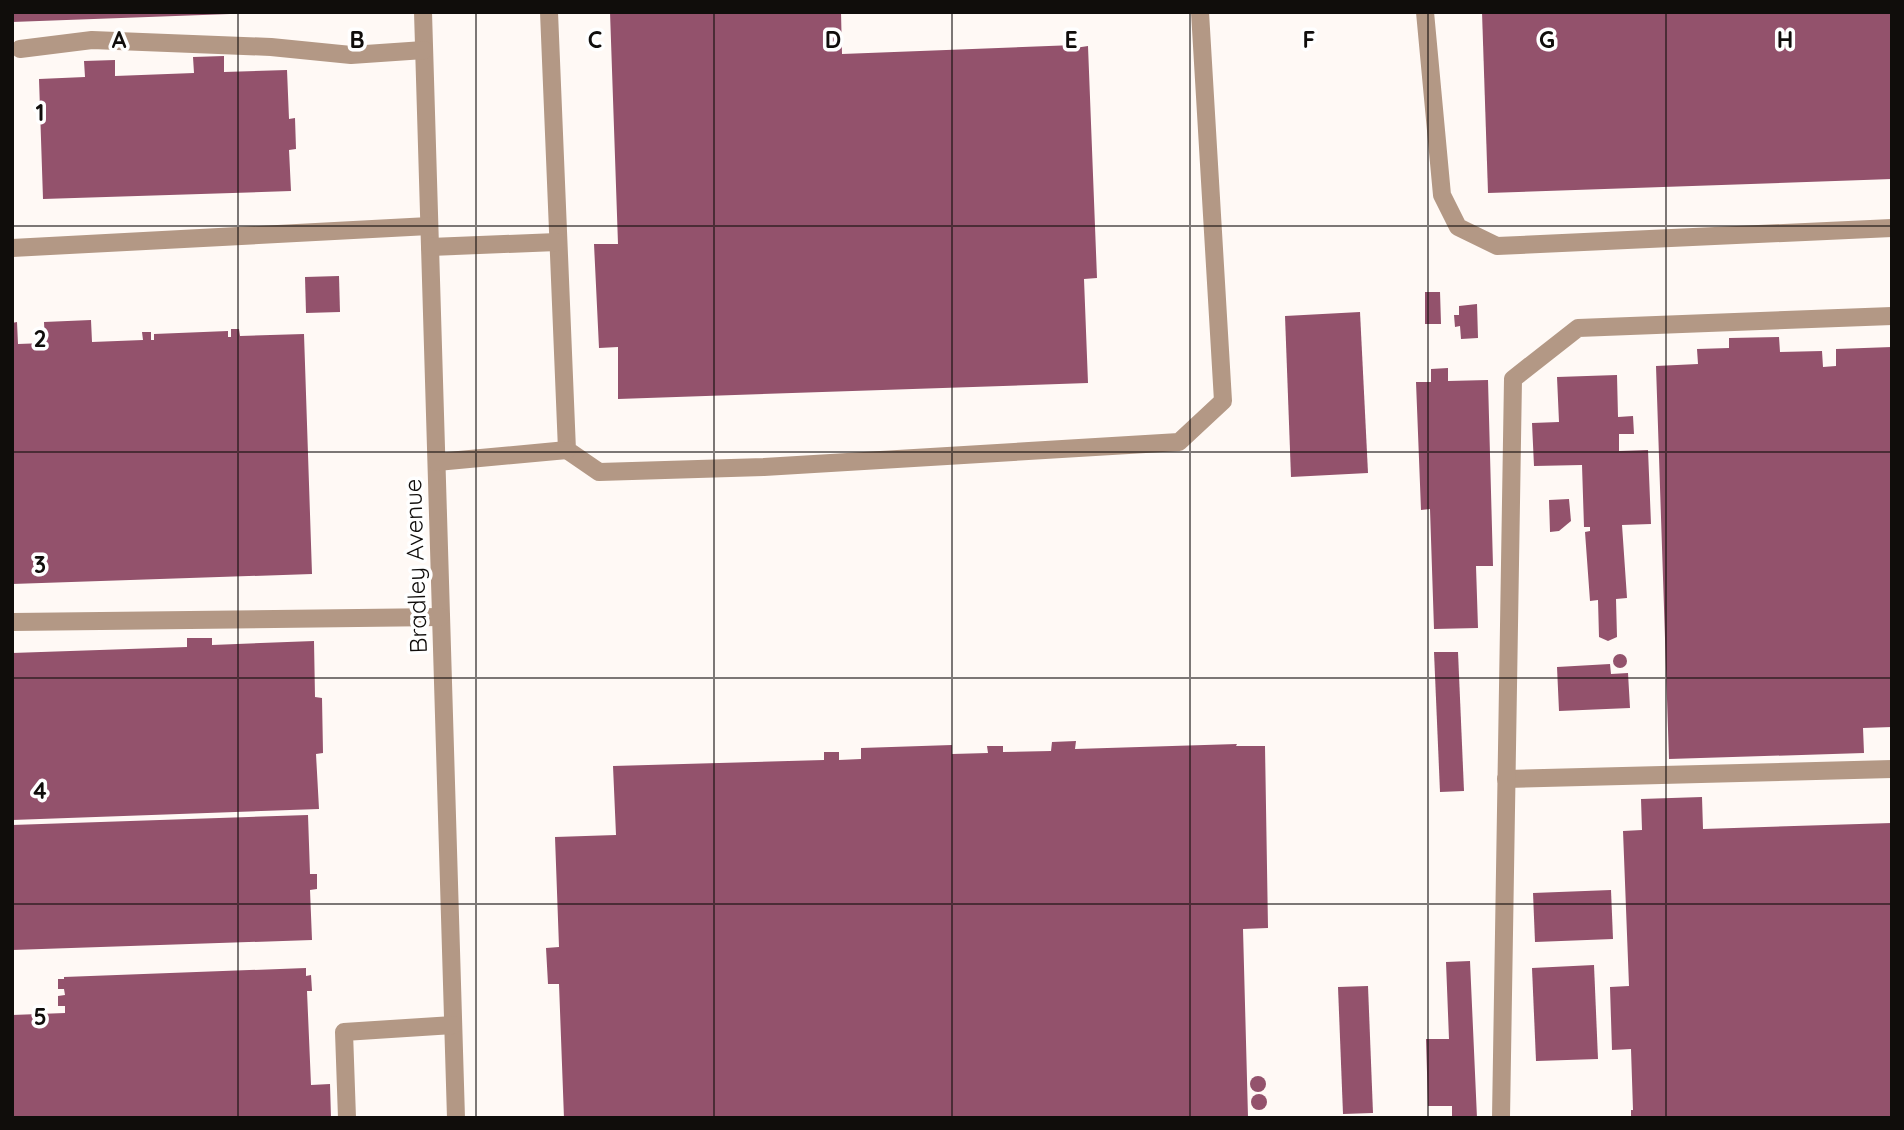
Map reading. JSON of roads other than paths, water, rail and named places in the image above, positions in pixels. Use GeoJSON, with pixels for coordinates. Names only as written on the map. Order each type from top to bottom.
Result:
{"type":"FeatureCollection","features":[{"type":"Feature","properties":{"kind":"street","name":"Bradley Avenue"},"geometry":{"type":"LineString","coordinates":[[423,12],[456,1118]]}},
{"type":"Feature","properties":{"kind":"street"},"geometry":{"type":"LineString","coordinates":[[549,12],[567,450]]}},
{"type":"Feature","properties":{"kind":"street"},"geometry":{"type":"LineString","coordinates":[[437,462],[567,450],[599,472],[764,467],[1179,442],[1223,401],[1199,12]]}},
{"type":"Feature","properties":{"kind":"street"},"geometry":{"type":"LineString","coordinates":[[1425,12],[1442,195],[1458,227],[1497,246],[1892,228]]}},
{"type":"Feature","properties":{"kind":"street"},"geometry":{"type":"LineString","coordinates":[[20,49],[92,40],[271,47],[351,55],[424,50]]}},
{"type":"Feature","properties":{"kind":"street"},"geometry":{"type":"LineString","coordinates":[[12,248],[429,226]]}},
{"type":"Feature","properties":{"kind":"street"},"geometry":{"type":"LineString","coordinates":[[430,247],[557,242]]}},
{"type":"Feature","properties":{"kind":"street"},"geometry":{"type":"LineString","coordinates":[[1501,1118],[1513,379],[1578,328],[1892,316]]}},
{"type":"Feature","properties":{"kind":"street"},"geometry":{"type":"LineString","coordinates":[[12,622],[441,617]]}},
{"type":"Feature","properties":{"kind":"street"},"geometry":{"type":"LineString","coordinates":[[1506,779],[1892,769]]}},
{"type":"Feature","properties":{"kind":"street"},"geometry":{"type":"LineString","coordinates":[[347,1118],[344,1032],[453,1025]]}}]}
